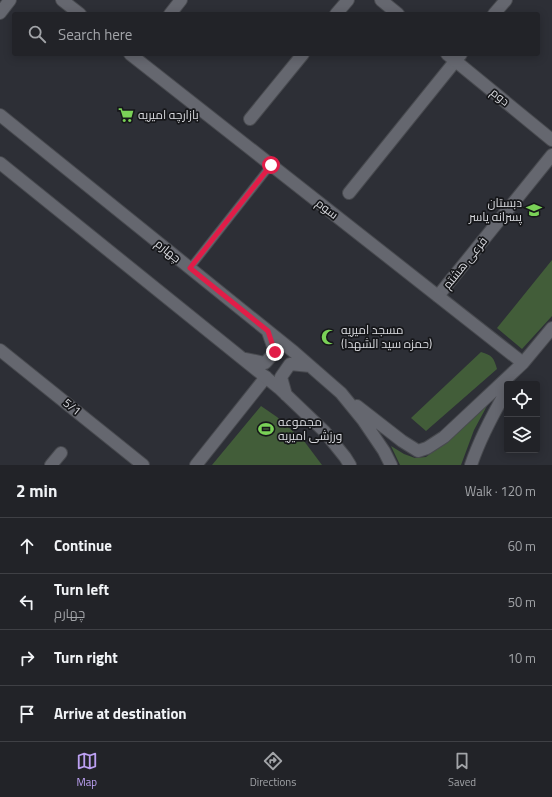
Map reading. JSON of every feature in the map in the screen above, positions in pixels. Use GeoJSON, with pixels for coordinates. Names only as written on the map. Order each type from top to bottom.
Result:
{"type":"FeatureCollection","features":[{"type":"Feature","properties":{"kind":"street"},"geometry":{"type":"LineString","coordinates":[[0,13],[10,0]]}},
{"type":"Feature","properties":{"kind":"street"},"geometry":{"type":"LineString","coordinates":[[62,0],[77,12]]}},
{"type":"Feature","properties":{"kind":"street"},"geometry":{"type":"LineString","coordinates":[[172,12],[181,0]]}},
{"type":"Feature","properties":{"kind":"street"},"geometry":{"type":"LineString","coordinates":[[338,12],[348,0]]}},
{"type":"Feature","properties":{"kind":"street"},"geometry":{"type":"LineString","coordinates":[[381,0],[396,12]]}},
{"type":"Feature","properties":{"kind":"street"},"geometry":{"type":"LineString","coordinates":[[496,12],[506,0]]}},
{"type":"Feature","properties":{"kind":"street","name":"سوم"},"geometry":{"type":"LineString","coordinates":[[133,56],[523,363]]}},
{"type":"Feature","properties":{"kind":"street"},"geometry":{"type":"LineString","coordinates":[[250,119],[301,56]]}},
{"type":"Feature","properties":{"kind":"street"},"geometry":{"type":"LineString","coordinates":[[349,193],[454,56]]}},
{"type":"Feature","properties":{"kind":"street","name":"دوم"},"geometry":{"type":"LineString","coordinates":[[454,56],[552,140]]}},
{"type":"Feature","properties":{"kind":"street","name":"چهارم"},"geometry":{"type":"LineString","coordinates":[[0,115],[268,331],[341,393],[363,420],[391,465]]}},
{"type":"Feature","properties":{"kind":"street","name":"فرعی هشتم"},"geometry":{"type":"LineString","coordinates":[[438,296],[552,155]]}},
{"type":"Feature","properties":{"kind":"street"},"geometry":{"type":"LineString","coordinates":[[0,163],[266,377],[324,431],[350,465]]}},
{"type":"Feature","properties":{"kind":"street"},"geometry":{"type":"LineString","coordinates":[[341,393],[402,441],[418,451],[427,448],[444,437],[523,363],[552,328]]}},
{"type":"Feature","properties":{"kind":"street"},"geometry":{"type":"LineString","coordinates":[[243,359],[265,363],[275,352],[268,331]]}},
{"type":"Feature","properties":{"kind":"street","name":"5/1"},"geometry":{"type":"LineString","coordinates":[[0,350],[143,465]]}},
{"type":"Feature","properties":{"kind":"street"},"geometry":{"type":"LineString","coordinates":[[512,381],[523,363]]}},
{"type":"Feature","properties":{"kind":"street"},"geometry":{"type":"LineString","coordinates":[[286,395],[282,377],[290,364],[310,366]]}},
{"type":"Feature","properties":{"kind":"street"},"geometry":{"type":"LineString","coordinates":[[196,465],[266,377]]}},
{"type":"Feature","properties":{"kind":"street"},"geometry":{"type":"LineString","coordinates":[[470,465],[493,414],[504,395]]}},
{"type":"Feature","properties":{"kind":"street"},"geometry":{"type":"LineString","coordinates":[[51,465],[61,453]]}},
{"type":"Feature","properties":{"kind":"lane"},"geometry":{"type":"LineString","coordinates":[[190,268],[271,165]]}},
{"type":"Feature","properties":{"kind":"green space"},"geometry":{"type":"Polygon","coordinates":[[[552,260],[552,316],[522,349],[497,328],[552,260]]]}},
{"type":"Feature","properties":{"kind":"green space"},"geometry":{"type":"Polygon","coordinates":[[[481,352],[488,354],[492,358],[497,369],[426,431],[411,418],[481,352]]]}},
{"type":"Feature","properties":{"kind":"green space"},"geometry":{"type":"Polygon","coordinates":[[[488,404],[474,430],[461,465],[400,465],[391,446],[404,454],[415,458],[426,457],[488,404]]]}},
{"type":"Feature","properties":{"kind":"green space","name":"مجموعه ورزشی امیریه"},"geometry":{"type":"Polygon","coordinates":[[[261,406],[277,417],[304,441],[322,465],[212,465],[261,406]]]}},
{"type":"Feature","properties":{"kind":"place","name":"بازارچه امیریه"},"geometry":{"type":"Point","coordinates":[126,115]}},
{"type":"Feature","properties":{"kind":"place","name":"دبستان پسرانه یاسر"},"geometry":{"type":"Point","coordinates":[534,210]}},
{"type":"Feature","properties":{"kind":"place","name":"مسجد امیریه (حمزه سید الشهدا)"},"geometry":{"type":"Point","coordinates":[329,337]}},
{"type":"Feature","properties":{"kind":"place","name":"مجموعه ورزشی امیریه"},"geometry":{"type":"Point","coordinates":[266,429]}},
{"type":"Feature","properties":{"kind":"route"},"geometry":{"type":"LineString","coordinates":[[271,165],[190,268],[268,331],[275,352]]}}]}
